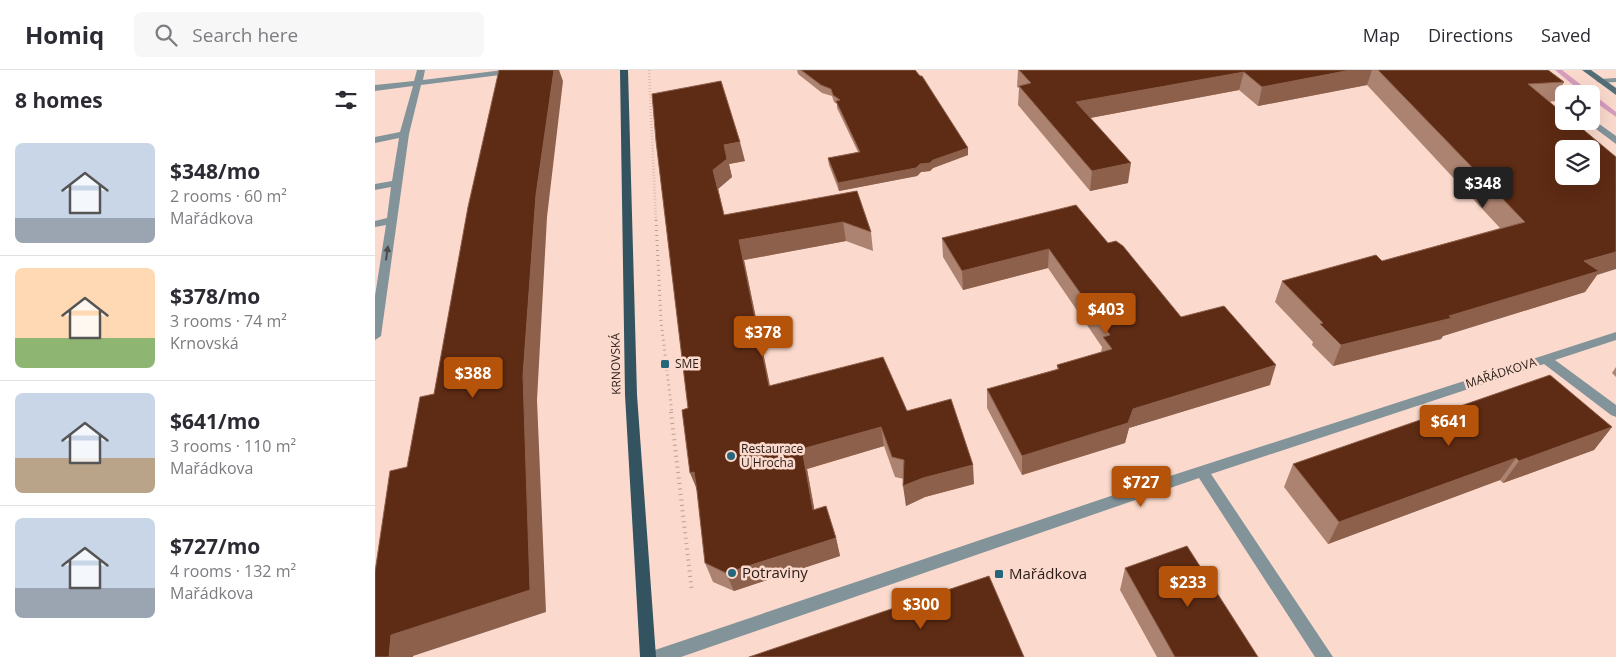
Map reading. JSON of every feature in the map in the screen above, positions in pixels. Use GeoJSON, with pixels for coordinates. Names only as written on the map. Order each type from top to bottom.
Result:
{"type":"FeatureCollection","features":[{"type":"Feature","properties":{"kind":"main road","name":"KRNOVSKÁ"},"geometry":{"type":"LineString","coordinates":[[624,70],[631,395],[648,657]]}},
{"type":"Feature","properties":{"kind":"street"},"geometry":{"type":"LineString","coordinates":[[375,334],[379,280],[392,220],[404,134],[421,70]]}},
{"type":"Feature","properties":{"kind":"street"},"geometry":{"type":"LineString","coordinates":[[375,88],[523,70]]}},
{"type":"Feature","properties":{"kind":"street"},"geometry":{"type":"LineString","coordinates":[[1529,70],[1555,91]]}},
{"type":"Feature","properties":{"kind":"street"},"geometry":{"type":"LineString","coordinates":[[1586,70],[1616,92]]}},
{"type":"Feature","properties":{"kind":"street"},"geometry":{"type":"LineString","coordinates":[[1600,81],[1616,80]]}},
{"type":"Feature","properties":{"kind":"street"},"geometry":{"type":"LineString","coordinates":[[1600,128],[1616,141]]}},
{"type":"Feature","properties":{"kind":"street"},"geometry":{"type":"LineString","coordinates":[[375,140],[404,134]]}},
{"type":"Feature","properties":{"kind":"street"},"geometry":{"type":"LineString","coordinates":[[375,188],[397,183]]}},
{"type":"Feature","properties":{"kind":"street"},"geometry":{"type":"LineString","coordinates":[[375,224],[392,220]]}},
{"type":"Feature","properties":{"kind":"street","name":"MAŘÁDKOVA"},"geometry":{"type":"LineString","coordinates":[[658,657],[1201,472],[1616,336]]}},
{"type":"Feature","properties":{"kind":"street","name":"MAŘÁDKOVA"},"geometry":{"type":"LineString","coordinates":[[1545,359],[1616,412]]}},
{"type":"Feature","properties":{"kind":"street"},"geometry":{"type":"LineString","coordinates":[[1201,472],[1325,657]]}},
{"type":"Feature","properties":{"kind":"path"},"geometry":{"type":"LineString","coordinates":[[649,70],[661,321],[692,592]]}},
{"type":"Feature","properties":{"kind":"building"},"geometry":{"type":"Polygon","coordinates":[[[499,70],[554,70],[536,195],[523,376],[530,590],[391,635],[389,657],[375,657],[375,572],[390,471],[407,467],[420,397],[434,394],[468,207],[499,70]]]}},
{"type":"Feature","properties":{"kind":"building"},"geometry":{"type":"Polygon","coordinates":[[[801,70],[915,70],[922,76],[968,148],[933,160],[930,163],[920,164],[916,168],[838,183],[828,158],[860,152],[836,101],[840,100],[833,95],[831,89],[821,85],[801,70]]]}},
{"type":"Feature","properties":{"kind":"building"},"geometry":{"type":"Polygon","coordinates":[[[1019,70],[1351,70],[1262,87],[1244,72],[1076,102],[1131,163],[1092,171],[1019,86],[1031,83],[1019,70]]]}},
{"type":"Feature","properties":{"kind":"building"},"geometry":{"type":"Polygon","coordinates":[[[1378,70],[1548,70],[1564,82],[1528,84],[1555,106],[1555,130],[1584,130],[1596,140],[1555,140],[1555,185],[1600,185],[1600,144],[1616,157],[1616,252],[1584,261],[1599,271],[1449,316],[1452,318],[1341,345],[1320,324],[1323,323],[1282,281],[1376,255],[1382,261],[1525,222],[1378,70]]]}},
{"type":"Feature","properties":{"kind":"building"},"geometry":{"type":"Polygon","coordinates":[[[721,81],[740,142],[724,145],[727,159],[713,170],[724,215],[857,191],[871,232],[843,222],[739,240],[769,386],[883,357],[907,411],[951,399],[973,465],[923,478],[903,486],[904,460],[892,457],[881,427],[802,449],[813,510],[826,506],[836,538],[726,573],[705,563],[694,472],[690,473],[682,410],[688,408],[652,94],[721,81]]]}},
{"type":"Feature","properties":{"kind":"building"},"geometry":{"type":"Polygon","coordinates":[[[1076,205],[1108,243],[1116,241],[1123,246],[1181,317],[1224,306],[1276,365],[1133,409],[1128,423],[1022,456],[987,389],[1059,369],[1057,365],[1112,349],[1103,337],[1110,335],[1049,249],[962,271],[942,238],[1076,205]]]}},
{"type":"Feature","properties":{"kind":"building"},"geometry":{"type":"Polygon","coordinates":[[[1550,375],[1612,427],[1519,461],[1516,458],[1339,522],[1293,464],[1550,375]]]}},
{"type":"Feature","properties":{"kind":"building"},"geometry":{"type":"Polygon","coordinates":[[[1187,546],[1258,657],[1175,657],[1125,568],[1187,546]]]}},
{"type":"Feature","properties":{"kind":"building"},"geometry":{"type":"Polygon","coordinates":[[[989,576],[1024,657],[749,657],[989,576]]]}},
{"type":"Feature","properties":{"kind":"waterway"},"geometry":{"type":"LineString","coordinates":[[1558,70],[1577,85]]}},
{"type":"Feature","properties":{"kind":"waterway"},"geometry":{"type":"LineString","coordinates":[[1600,103],[1616,115]]}},
{"type":"Feature","properties":{"kind":"place","name":"SME"},"geometry":{"type":"Point","coordinates":[665,364]}},
{"type":"Feature","properties":{"kind":"place","name":"Restaurace U Hrocha"},"geometry":{"type":"Point","coordinates":[731,456]}},
{"type":"Feature","properties":{"kind":"place","name":"Potraviny"},"geometry":{"type":"Point","coordinates":[732,573]}},
{"type":"Feature","properties":{"kind":"place","name":"Mařádkova"},"geometry":{"type":"Point","coordinates":[999,574]}}]}
